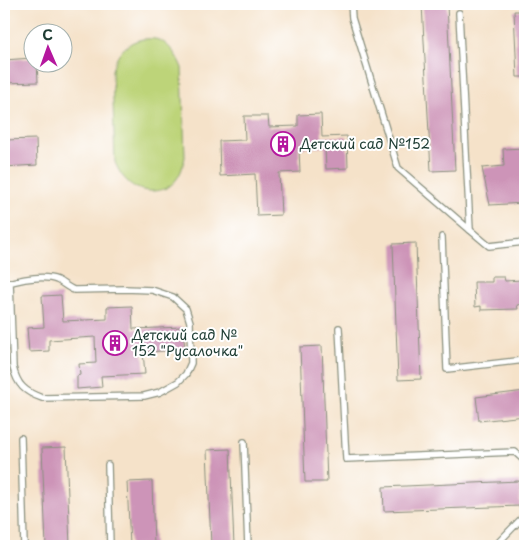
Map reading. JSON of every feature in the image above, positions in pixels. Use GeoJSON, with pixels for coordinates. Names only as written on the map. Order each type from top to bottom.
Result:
{"type":"FeatureCollection","features":[{"type":"Feature","properties":{"kind":"lane"},"geometry":{"type":"LineString","coordinates":[[351,4],[352,18],[398,168],[489,246],[525,242]]}},
{"type":"Feature","properties":{"kind":"lane"},"geometry":{"type":"LineString","coordinates":[[459,13],[470,230]]}},
{"type":"Feature","properties":{"kind":"lane"},"geometry":{"type":"LineString","coordinates":[[442,237],[447,369],[525,360]]}},
{"type":"Feature","properties":{"kind":"lane"},"geometry":{"type":"LineString","coordinates":[[28,278],[51,278],[74,290],[152,290],[173,297],[186,309],[190,322],[191,363],[186,374],[178,382],[160,392],[144,396],[42,398],[30,393],[19,384],[15,376],[7,283],[28,278]]}},
{"type":"Feature","properties":{"kind":"lane"},"geometry":{"type":"LineString","coordinates":[[339,328],[346,460],[515,452],[525,461]]}},
{"type":"Feature","properties":{"kind":"lane"},"geometry":{"type":"LineString","coordinates":[[21,438],[24,546]]}},
{"type":"Feature","properties":{"kind":"lane"},"geometry":{"type":"LineString","coordinates":[[244,442],[248,546]]}},
{"type":"Feature","properties":{"kind":"lane"},"geometry":{"type":"LineString","coordinates":[[108,466],[110,546]]}},
{"type":"Feature","properties":{"kind":"lane"},"geometry":{"type":"LineString","coordinates":[[495,546],[525,515]]}},
{"type":"Feature","properties":{"kind":"green space"},"geometry":{"type":"Polygon","coordinates":[[[143,39],[155,39],[163,42],[174,52],[182,68],[185,157],[177,179],[167,188],[155,191],[146,191],[129,183],[115,162],[112,70],[117,59],[127,46],[143,39]]]}},
{"type":"Feature","properties":{"kind":"building"},"geometry":{"type":"Polygon","coordinates":[[[422,4],[447,4],[455,170],[431,171],[422,4]]]}},
{"type":"Feature","properties":{"kind":"building"},"geometry":{"type":"Polygon","coordinates":[[[514,11],[525,11],[525,77],[517,77],[514,11]]]}},
{"type":"Feature","properties":{"kind":"building"},"geometry":{"type":"Polygon","coordinates":[[[22,59],[22,72],[38,72],[38,82],[4,83],[4,60],[22,59]]]}},
{"type":"Feature","properties":{"kind":"building","name":"Детский сад №152"},"geometry":{"type":"Polygon","coordinates":[[[321,114],[322,137],[347,136],[348,168],[326,169],[325,147],[299,148],[300,172],[279,173],[281,215],[257,216],[255,174],[220,176],[219,141],[245,140],[244,116],[268,116],[269,127],[298,126],[298,115],[321,114]]]}},
{"type":"Feature","properties":{"kind":"building"},"geometry":{"type":"Polygon","coordinates":[[[36,139],[37,165],[4,167],[4,140],[36,139]]]}},
{"type":"Feature","properties":{"kind":"building"},"geometry":{"type":"Polygon","coordinates":[[[525,148],[525,203],[490,205],[482,168],[504,166],[503,149],[525,148]]]}},
{"type":"Feature","properties":{"kind":"building"},"geometry":{"type":"Polygon","coordinates":[[[416,243],[421,379],[398,380],[393,244],[416,243]]]}},
{"type":"Feature","properties":{"kind":"building"},"geometry":{"type":"Polygon","coordinates":[[[492,277],[504,277],[505,281],[522,280],[523,304],[517,305],[518,309],[481,310],[481,306],[475,307],[474,282],[492,282],[492,277]]]}},
{"type":"Feature","properties":{"kind":"building","name":"Детский сад № 152 \"Русалочка\""},"geometry":{"type":"Polygon","coordinates":[[[61,295],[63,321],[107,319],[107,307],[132,306],[133,329],[183,327],[185,350],[143,352],[145,374],[101,376],[102,387],[77,389],[77,376],[80,375],[79,364],[96,363],[95,337],[49,340],[49,351],[29,352],[27,328],[44,327],[42,296],[61,295]]]}},
{"type":"Feature","properties":{"kind":"building"},"geometry":{"type":"Polygon","coordinates":[[[322,346],[327,482],[305,482],[300,347],[322,346]]]}},
{"type":"Feature","properties":{"kind":"building"},"geometry":{"type":"Polygon","coordinates":[[[525,391],[525,416],[479,421],[476,397],[525,391]]]}},
{"type":"Feature","properties":{"kind":"building"},"geometry":{"type":"Polygon","coordinates":[[[66,447],[70,546],[46,546],[42,448],[66,447]]]}},
{"type":"Feature","properties":{"kind":"building"},"geometry":{"type":"Polygon","coordinates":[[[230,449],[234,546],[211,546],[207,450],[230,449]]]}},
{"type":"Feature","properties":{"kind":"building"},"geometry":{"type":"Polygon","coordinates":[[[152,481],[154,546],[130,546],[127,482],[152,481]]]}},
{"type":"Feature","properties":{"kind":"building"},"geometry":{"type":"Polygon","coordinates":[[[519,481],[520,506],[384,511],[383,487],[519,481]]]}},
{"type":"Feature","properties":{"kind":"place","name":"Детский сад №152"},"geometry":{"type":"Point","coordinates":[283,144]}},
{"type":"Feature","properties":{"kind":"place","name":"Детский сад № 152 \"Русалочка\""},"geometry":{"type":"Point","coordinates":[115,343]}}]}
